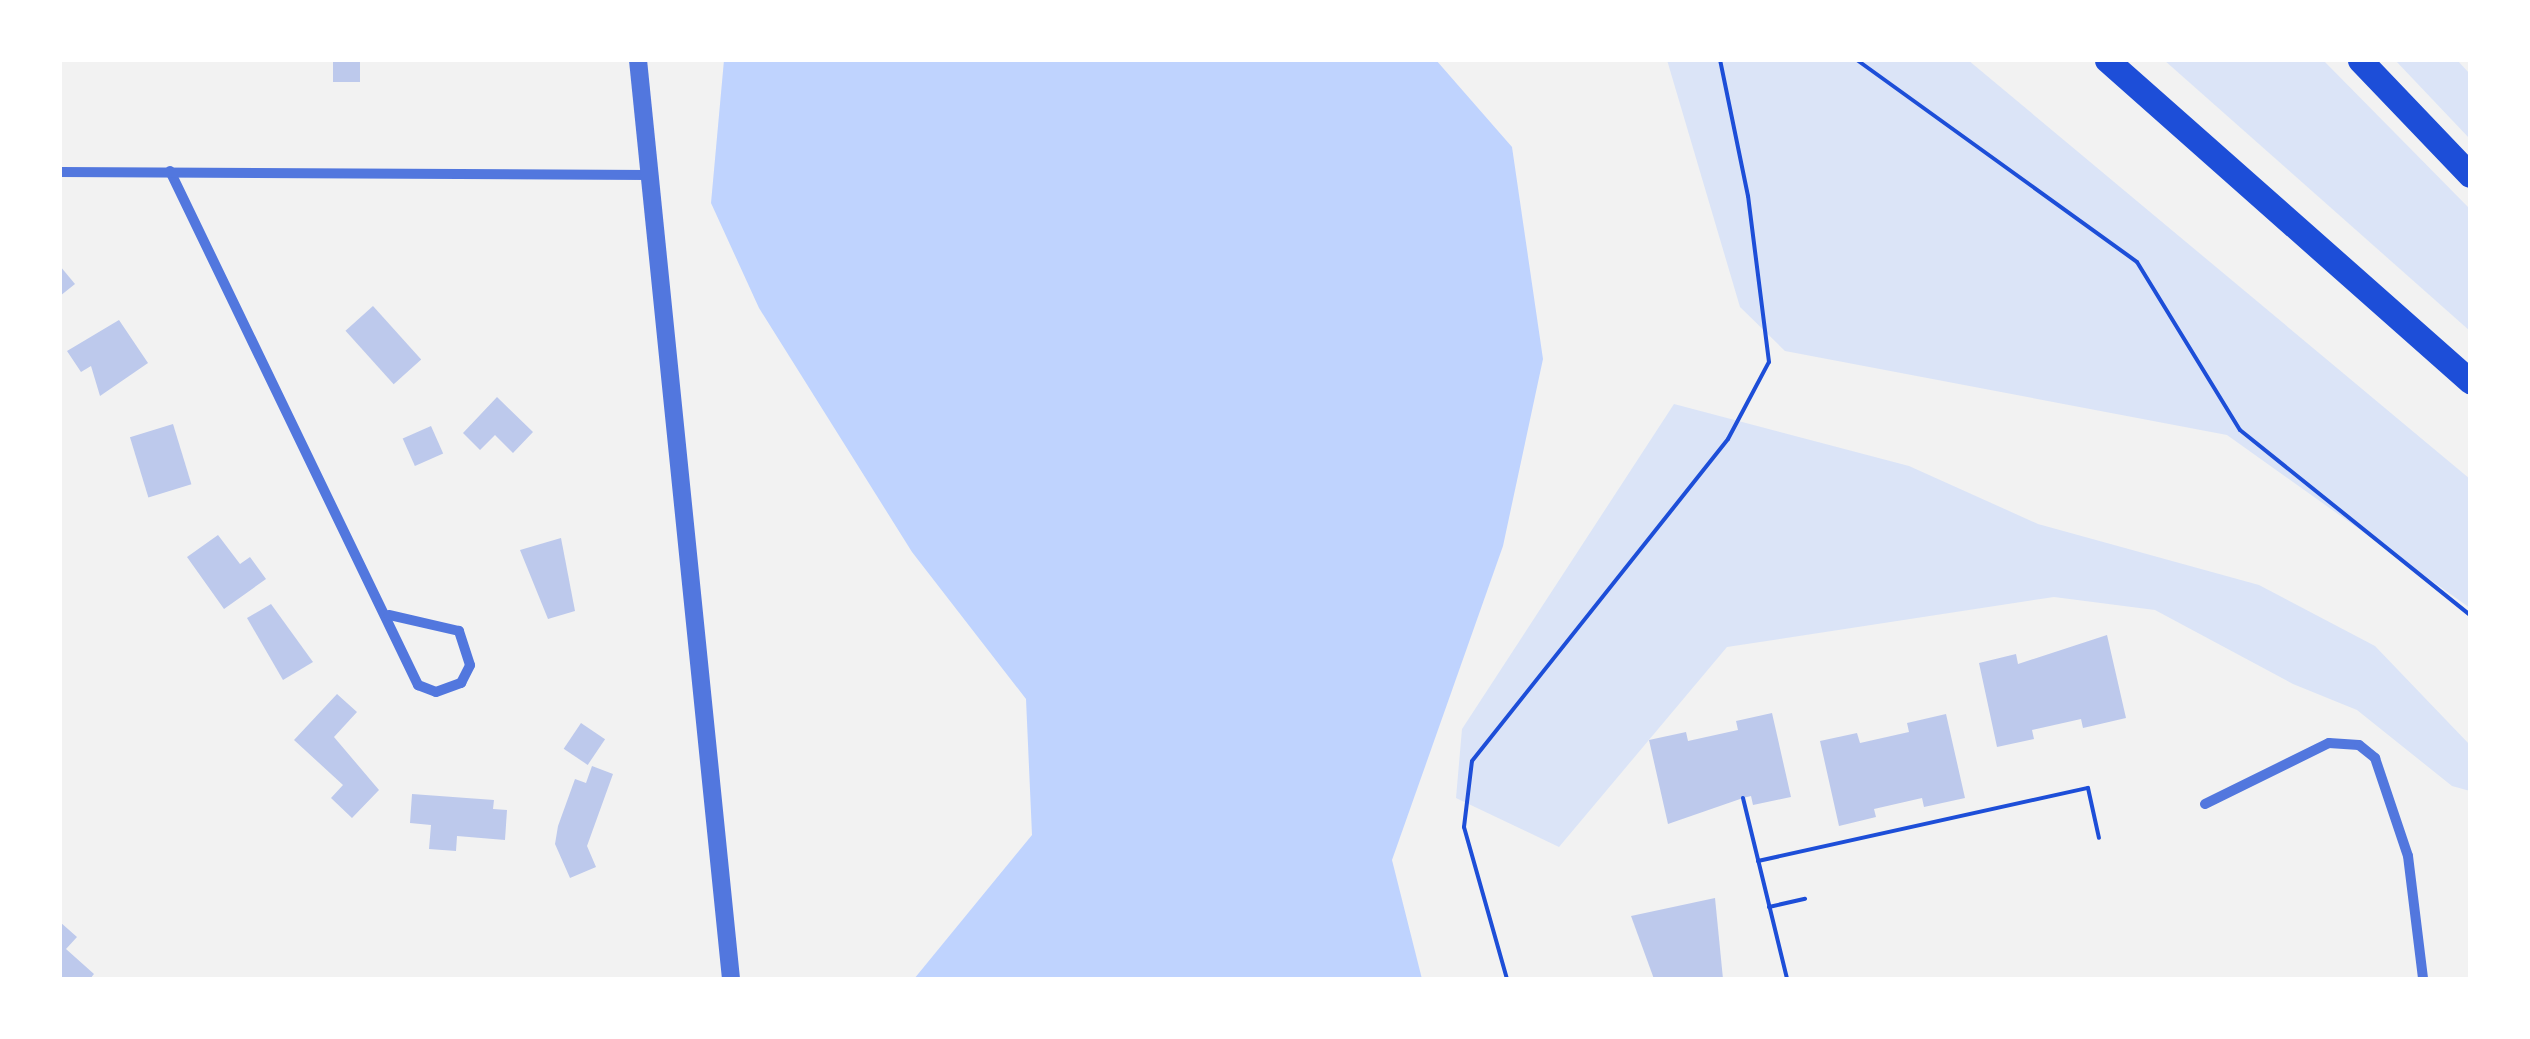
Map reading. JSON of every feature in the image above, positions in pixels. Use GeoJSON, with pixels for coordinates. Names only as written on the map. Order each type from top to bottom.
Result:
{"type":"FeatureCollection","features":[{"type":"Feature","properties":{"kind":"highway"},"geometry":{"type":"LineString","coordinates":[[2099,60],[2139,90]]}},
{"type":"Feature","properties":{"kind":"highway"},"geometry":{"type":"LineString","coordinates":[[2107,60],[2470,381]]}},
{"type":"Feature","properties":{"kind":"highway"},"geometry":{"type":"LineString","coordinates":[[2360,60],[2470,175]]}},
{"type":"Feature","properties":{"kind":"street"},"geometry":{"type":"LineString","coordinates":[[638,60],[731,979]]}},
{"type":"Feature","properties":{"kind":"street"},"geometry":{"type":"LineString","coordinates":[[170,171],[389,615],[418,685],[436,692],[461,683],[470,665],[459,631],[389,615]]}},
{"type":"Feature","properties":{"kind":"street"},"geometry":{"type":"LineString","coordinates":[[60,172],[650,175]]}},
{"type":"Feature","properties":{"kind":"street"},"geometry":{"type":"LineString","coordinates":[[2205,804],[2328,743],[2345,742],[2367,752],[2408,856],[2424,979]]}},
{"type":"Feature","properties":{"kind":"path"},"geometry":{"type":"LineString","coordinates":[[1507,979],[1464,828],[1472,761],[1728,438],[1768,362],[1748,196],[1720,60]]}},
{"type":"Feature","properties":{"kind":"path"},"geometry":{"type":"LineString","coordinates":[[1857,60],[2136,262],[2240,430],[2470,615]]}},
{"type":"Feature","properties":{"kind":"path"},"geometry":{"type":"LineString","coordinates":[[1758,861],[2088,788],[2098,838]]}},
{"type":"Feature","properties":{"kind":"path"},"geometry":{"type":"LineString","coordinates":[[1743,798],[1787,979]]}},
{"type":"Feature","properties":{"kind":"path"},"geometry":{"type":"LineString","coordinates":[[1769,907],[1805,900]]}},
{"type":"Feature","properties":{"kind":"shaded area"},"geometry":{"type":"Polygon","coordinates":[[[1667,60],[1968,60],[2470,479],[2470,608],[2227,435],[1785,351],[1740,307],[1667,60]]]}},
{"type":"Feature","properties":{"kind":"shaded area"},"geometry":{"type":"Polygon","coordinates":[[[2164,60],[2323,60],[2470,209],[2470,331],[2164,60]]]}},
{"type":"Feature","properties":{"kind":"shaded area"},"geometry":{"type":"Polygon","coordinates":[[[2395,60],[2457,60],[2470,74],[2470,139],[2395,60]]]}},
{"type":"Feature","properties":{"kind":"shaded area"},"geometry":{"type":"Polygon","coordinates":[[[1674,404],[1909,466],[2038,524],[2259,585],[2375,646],[2470,745],[2470,791],[2452,786],[2357,710],[2293,684],[2155,610],[2054,597],[1727,647],[1559,847],[1456,798],[1462,729],[1674,404]]]}},
{"type":"Feature","properties":{"kind":"water"},"geometry":{"type":"Polygon","coordinates":[[[724,60],[1436,60],[1512,147],[1543,359],[1503,546],[1392,860],[1422,979],[914,979],[1032,835],[1026,699],[912,552],[759,308],[711,203],[724,60]]]}},
{"type":"Feature","properties":{"kind":"building"},"geometry":{"type":"Polygon","coordinates":[[[333,60],[360,60],[360,82],[333,82],[333,60]]]}},
{"type":"Feature","properties":{"kind":"building"},"geometry":{"type":"Polygon","coordinates":[[[60,266],[75,284],[60,296],[60,266]]]}},
{"type":"Feature","properties":{"kind":"building"},"geometry":{"type":"Polygon","coordinates":[[[373,306],[421,360],[394,384],[346,331],[373,306]]]}},
{"type":"Feature","properties":{"kind":"building"},"geometry":{"type":"Polygon","coordinates":[[[119,320],[148,363],[100,396],[91,366],[81,372],[67,351],[119,320]]]}},
{"type":"Feature","properties":{"kind":"building"},"geometry":{"type":"Polygon","coordinates":[[[497,397],[533,432],[513,453],[495,435],[480,450],[463,433],[497,397]]]}},
{"type":"Feature","properties":{"kind":"building"},"geometry":{"type":"Polygon","coordinates":[[[173,424],[191,484],[148,497],[130,437],[173,424]]]}},
{"type":"Feature","properties":{"kind":"building"},"geometry":{"type":"Polygon","coordinates":[[[431,426],[443,453],[415,466],[403,439],[431,426]]]}},
{"type":"Feature","properties":{"kind":"building"},"geometry":{"type":"Polygon","coordinates":[[[218,535],[240,564],[250,557],[266,579],[224,609],[187,557],[218,535]]]}},
{"type":"Feature","properties":{"kind":"building"},"geometry":{"type":"Polygon","coordinates":[[[561,538],[575,611],[548,619],[520,550],[561,538]]]}},
{"type":"Feature","properties":{"kind":"building"},"geometry":{"type":"Polygon","coordinates":[[[271,604],[313,662],[283,680],[247,618],[271,604]]]}},
{"type":"Feature","properties":{"kind":"building"},"geometry":{"type":"Polygon","coordinates":[[[2107,635],[2126,718],[2083,728],[2081,719],[2032,730],[2034,739],[1997,747],[1979,663],[2016,654],[2018,664],[2107,635]]]}},
{"type":"Feature","properties":{"kind":"building"},"geometry":{"type":"Polygon","coordinates":[[[337,694],[357,712],[334,737],[379,790],[352,818],[331,798],[343,785],[294,740],[337,694]]]}},
{"type":"Feature","properties":{"kind":"building"},"geometry":{"type":"Polygon","coordinates":[[[1772,713],[1791,797],[1753,805],[1751,796],[1668,824],[1649,740],[1686,732],[1688,741],[1738,730],[1736,721],[1772,713]]]}},
{"type":"Feature","properties":{"kind":"building"},"geometry":{"type":"Polygon","coordinates":[[[1946,714],[1965,798],[1924,807],[1922,798],[1874,809],[1876,817],[1839,826],[1820,741],[1857,733],[1860,743],[1909,732],[1907,723],[1946,714]]]}},
{"type":"Feature","properties":{"kind":"building"},"geometry":{"type":"Polygon","coordinates":[[[581,723],[605,739],[588,765],[564,749],[581,723]]]}},
{"type":"Feature","properties":{"kind":"building"},"geometry":{"type":"Polygon","coordinates":[[[592,766],[613,774],[587,846],[596,867],[570,878],[555,844],[558,826],[575,779],[586,783],[592,766]]]}},
{"type":"Feature","properties":{"kind":"building"},"geometry":{"type":"Polygon","coordinates":[[[412,794],[494,800],[493,809],[507,810],[505,840],[457,836],[456,851],[429,849],[431,825],[410,823],[412,794]]]}},
{"type":"Feature","properties":{"kind":"building"},"geometry":{"type":"Polygon","coordinates":[[[1715,898],[1723,979],[1654,979],[1631,916],[1715,898]]]}},
{"type":"Feature","properties":{"kind":"building"},"geometry":{"type":"Polygon","coordinates":[[[60,922],[77,937],[66,949],[94,974],[90,979],[60,979],[60,922]]]}}]}
